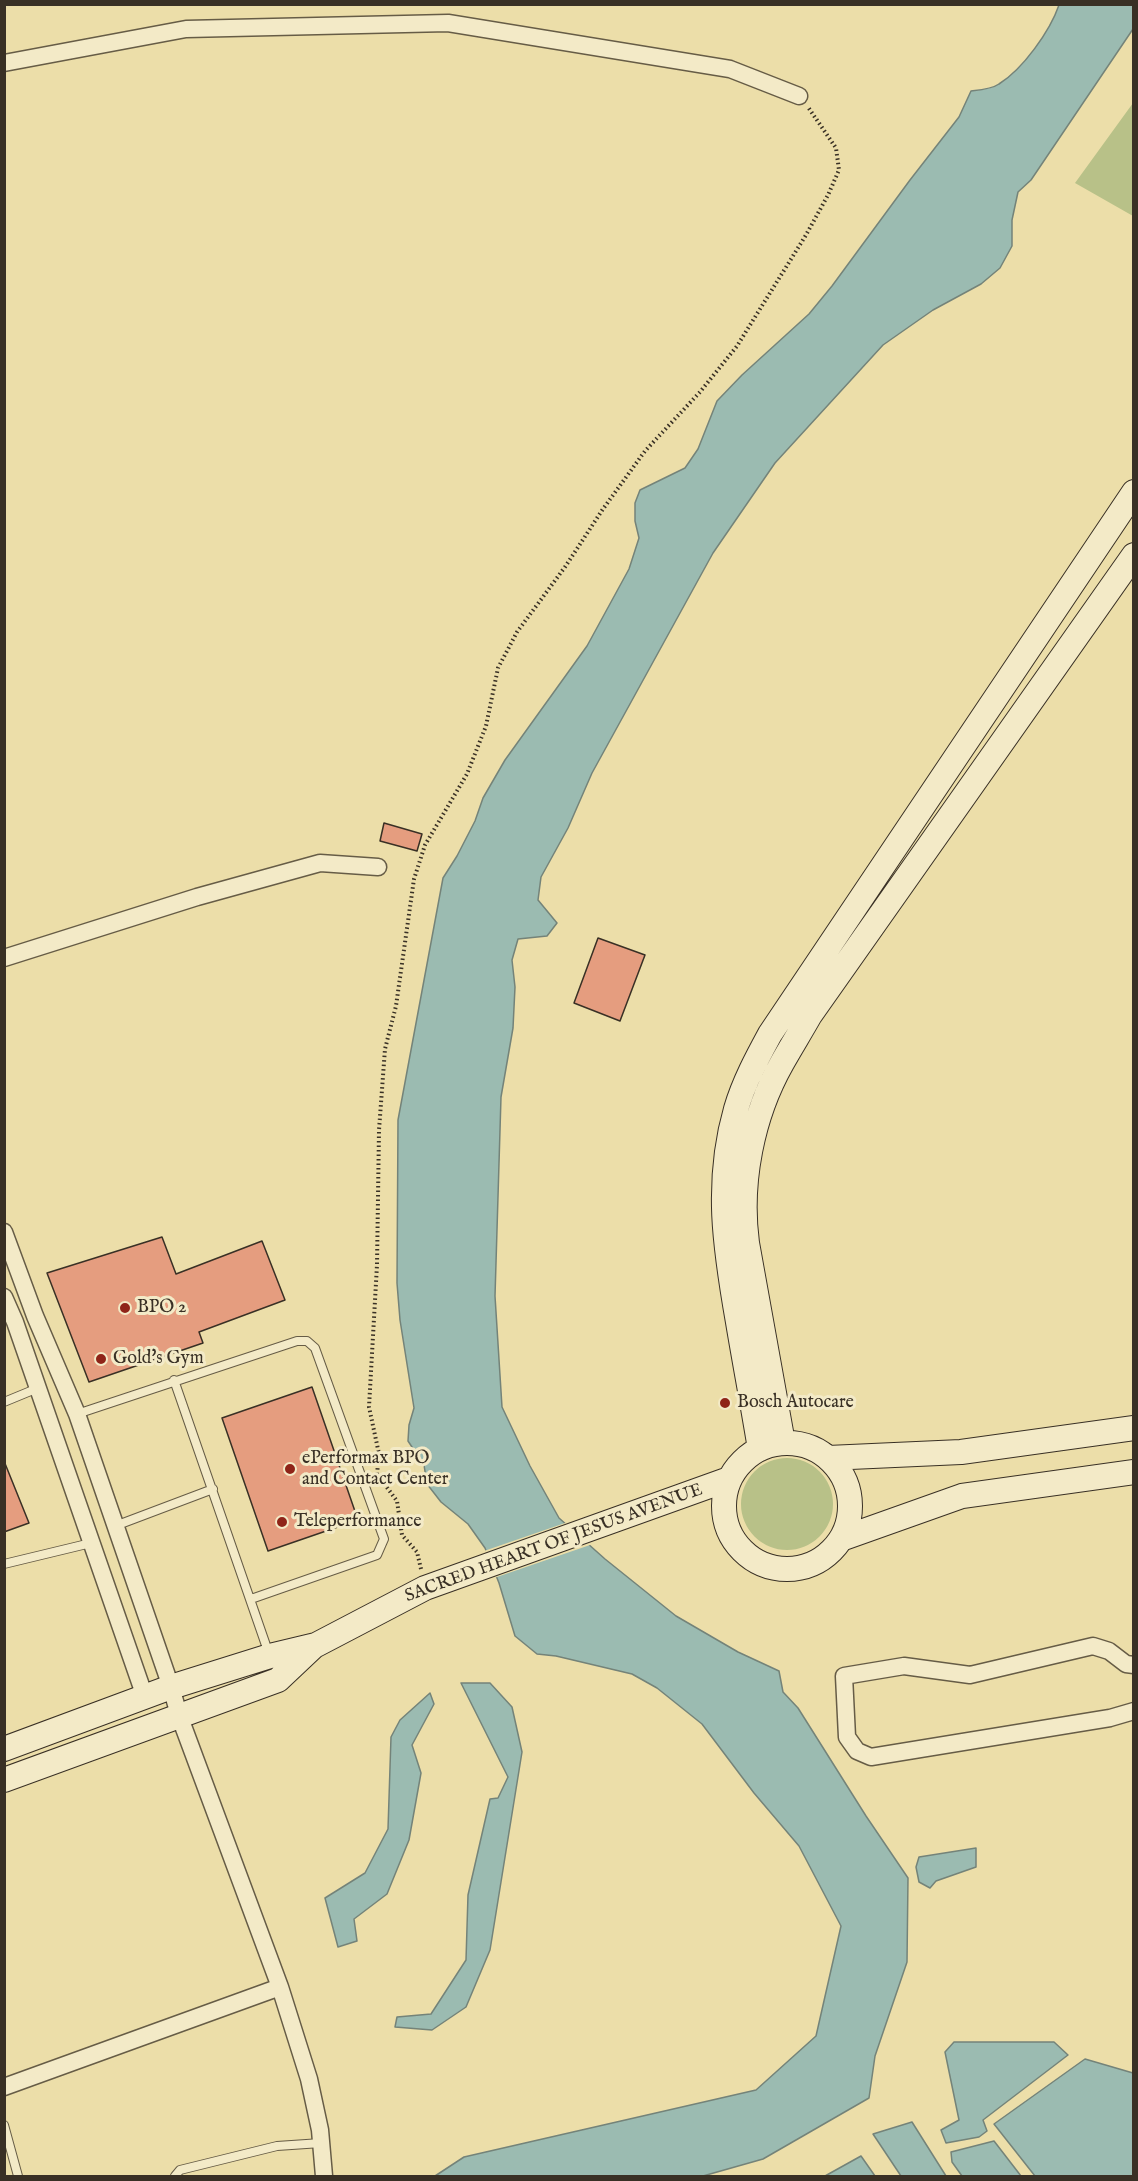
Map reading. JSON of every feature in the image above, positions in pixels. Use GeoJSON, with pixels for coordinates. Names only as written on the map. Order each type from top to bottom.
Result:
{"type":"FeatureCollection","features":[{"type":"Feature","properties":{"kind":"main road"},"geometry":{"type":"LineString","coordinates":[[760,1449],[723,1217],[723,1186],[728,1148],[743,1088],[770,1034],[1134,492]]}},
{"type":"Feature","properties":{"kind":"main road"},"geometry":{"type":"LineString","coordinates":[[783,1443],[747,1243],[744,1213],[752,1150],[760,1113],[767,1094],[810,1015],[1134,555]]}},
{"type":"Feature","properties":{"kind":"main road"},"geometry":{"type":"LineString","coordinates":[[828,1458],[961,1452],[1134,1428]]}},
{"type":"Feature","properties":{"kind":"main road"},"geometry":{"type":"LineString","coordinates":[[783,1443],[799,1444],[814,1449],[828,1458],[842,1475],[850,1496],[849,1519],[841,1539],[827,1555],[809,1566],[777,1569],[757,1562],[740,1549],[725,1521],[724,1500],[729,1479],[745,1458],[760,1449],[783,1443]]}},
{"type":"Feature","properties":{"kind":"main road"},"geometry":{"type":"LineString","coordinates":[[841,1539],[962,1496],[1134,1472]]}},
{"type":"Feature","properties":{"kind":"main road","name":"SACRED HEART OF JESUS AVENUE"},"geometry":{"type":"LineString","coordinates":[[4,1780],[179,1715],[274,1668],[425,1588],[729,1479]]}},
{"type":"Feature","properties":{"kind":"main road","name":"SACRED HEART OF JESUS AVENUE"},"geometry":{"type":"LineString","coordinates":[[4,1749],[171,1688],[274,1668]]}},
{"type":"Feature","properties":{"kind":"street"},"geometry":{"type":"LineString","coordinates":[[4,63],[186,28],[448,23],[730,69],[799,96]]}},
{"type":"Feature","properties":{"kind":"street"},"geometry":{"type":"LineString","coordinates":[[4,958],[197,897],[320,862],[378,867]]}},
{"type":"Feature","properties":{"kind":"street"},"geometry":{"type":"LineString","coordinates":[[5,1234],[35,1316],[77,1414],[179,1715],[280,1987],[309,2079],[321,2143],[324,2176]]}},
{"type":"Feature","properties":{"kind":"street"},"geometry":{"type":"LineString","coordinates":[[4,1297],[15,1322],[145,1697]]}},
{"type":"Feature","properties":{"kind":"street"},"geometry":{"type":"LineString","coordinates":[[15,1322],[35,1316]]}},
{"type":"Feature","properties":{"kind":"street"},"geometry":{"type":"LineString","coordinates":[[50,1424],[77,1414]]}},
{"type":"Feature","properties":{"kind":"street"},"geometry":{"type":"LineString","coordinates":[[1134,1665],[1126,1664],[1109,1651],[1094,1646],[970,1675],[904,1666],[844,1676],[847,1737],[857,1751],[872,1757],[1110,1718],[1134,1711]]}},
{"type":"Feature","properties":{"kind":"street"},"geometry":{"type":"LineString","coordinates":[[4,2087],[280,1987]]}},
{"type":"Feature","properties":{"kind":"lane"},"geometry":{"type":"LineString","coordinates":[[77,1414],[297,1341],[308,1341],[315,1348],[384,1539],[377,1555],[251,1599]]}},
{"type":"Feature","properties":{"kind":"lane"},"geometry":{"type":"LineString","coordinates":[[174,1380],[274,1668]]}},
{"type":"Feature","properties":{"kind":"lane"},"geometry":{"type":"LineString","coordinates":[[4,1402],[38,1388]]}},
{"type":"Feature","properties":{"kind":"lane"},"geometry":{"type":"LineString","coordinates":[[115,1526],[213,1490]]}},
{"type":"Feature","properties":{"kind":"lane"},"geometry":{"type":"LineString","coordinates":[[4,1564],[92,1543]]}},
{"type":"Feature","properties":{"kind":"lane"},"geometry":{"type":"LineString","coordinates":[[4,2125],[18,2176]]}},
{"type":"Feature","properties":{"kind":"lane"},"geometry":{"type":"LineString","coordinates":[[175,2176],[180,2170],[277,2146],[321,2143]]}},
{"type":"Feature","properties":{"kind":"path"},"geometry":{"type":"LineString","coordinates":[[425,1588],[417,1552],[402,1535],[397,1501],[377,1474],[379,1454],[369,1407],[378,1256],[379,1130],[385,1049],[396,1006],[414,879],[425,845],[467,774],[486,726],[498,668],[517,632],[645,452],[700,392],[737,346],[806,235],[828,195],[839,170],[836,148],[799,96]]}},
{"type":"Feature","properties":{"kind":"green space"},"geometry":{"type":"Polygon","coordinates":[[[1133,103],[1133,216],[1075,183],[1133,103]]]}},
{"type":"Feature","properties":{"kind":"green space"},"geometry":{"type":"Polygon","coordinates":[[[787,1458],[805,1462],[819,1472],[829,1486],[833,1504],[829,1522],[819,1536],[805,1546],[787,1550],[769,1546],[755,1536],[745,1522],[741,1504],[745,1486],[755,1472],[769,1462],[787,1458]]]}},
{"type":"Feature","properties":{"kind":"water"},"geometry":{"type":"Polygon","coordinates":[[[1059,5],[1133,5],[1133,29],[1031,180],[1018,192],[1012,220],[1012,246],[1000,268],[981,284],[933,310],[883,345],[775,463],[713,553],[592,773],[568,828],[541,877],[538,900],[557,923],[547,936],[518,939],[512,960],[515,987],[513,1028],[501,1097],[495,1296],[502,1407],[530,1466],[559,1518],[605,1559],[676,1616],[738,1652],[779,1671],[783,1692],[798,1708],[908,1878],[907,1962],[875,2056],[869,2098],[763,2159],[703,2176],[435,2176],[464,2157],[756,2090],[816,2036],[841,1926],[799,1846],[754,1793],[702,1724],[657,1688],[632,1674],[556,1656],[537,1654],[515,1636],[499,1583],[485,1548],[468,1524],[441,1502],[427,1484],[424,1465],[408,1441],[409,1425],[414,1408],[400,1320],[397,1283],[398,1120],[443,878],[457,856],[475,821],[483,798],[505,760],[587,646],[629,569],[639,538],[635,521],[635,503],[640,490],[685,468],[698,449],[717,401],[809,314],[959,117],[971,91],[996,86],[1017,69],[1042,37],[1059,5]]]}},
{"type":"Feature","properties":{"kind":"water"},"geometry":{"type":"Polygon","coordinates":[[[461,1683],[490,1683],[512,1707],[522,1752],[490,1950],[466,2007],[432,2030],[395,2027],[397,2017],[431,2014],[466,1960],[468,1895],[490,1799],[498,1798],[508,1777],[461,1683]]]}},
{"type":"Feature","properties":{"kind":"water"},"geometry":{"type":"Polygon","coordinates":[[[430,1693],[434,1704],[412,1745],[421,1773],[409,1840],[387,1894],[354,1919],[357,1941],[338,1947],[325,1898],[365,1873],[388,1829],[391,1737],[400,1720],[430,1693]]]}},
{"type":"Feature","properties":{"kind":"water"},"geometry":{"type":"Polygon","coordinates":[[[976,1848],[976,1867],[936,1881],[930,1888],[919,1882],[916,1867],[919,1857],[976,1848]]]}},
{"type":"Feature","properties":{"kind":"water"},"geometry":{"type":"Polygon","coordinates":[[[954,2042],[1054,2042],[1068,2055],[983,2120],[987,2131],[979,2137],[946,2143],[941,2130],[959,2120],[945,2052],[954,2042]]]}},
{"type":"Feature","properties":{"kind":"water"},"geometry":{"type":"Polygon","coordinates":[[[1085,2059],[1133,2073],[1133,2176],[1035,2176],[994,2124],[1085,2059]]]}},
{"type":"Feature","properties":{"kind":"water"},"geometry":{"type":"Polygon","coordinates":[[[912,2122],[946,2176],[901,2176],[873,2134],[912,2122]]]}},
{"type":"Feature","properties":{"kind":"water"},"geometry":{"type":"Polygon","coordinates":[[[994,2141],[1021,2176],[962,2176],[952,2162],[951,2152],[994,2141]]]}},
{"type":"Feature","properties":{"kind":"water"},"geometry":{"type":"Polygon","coordinates":[[[861,2156],[875,2176],[825,2176],[861,2156]]]}},
{"type":"Feature","properties":{"kind":"pier"},"geometry":{"type":"Polygon","coordinates":[[[568,1522],[593,1544],[494,1578],[484,1551],[568,1522]]]}},
{"type":"Feature","properties":{"kind":"building"},"geometry":{"type":"Polygon","coordinates":[[[384,823],[422,834],[417,851],[380,841],[384,823]]]}},
{"type":"Feature","properties":{"kind":"building"},"geometry":{"type":"Polygon","coordinates":[[[598,938],[645,955],[620,1021],[574,1003],[598,938]]]}},
{"type":"Feature","properties":{"kind":"building","name":"BPO 2"},"geometry":{"type":"Polygon","coordinates":[[[162,1237],[176,1274],[262,1241],[285,1300],[199,1332],[203,1343],[89,1382],[47,1273],[162,1237]]]}},
{"type":"Feature","properties":{"kind":"building","name":"ePerformax BPO and Contact Center"},"geometry":{"type":"Polygon","coordinates":[[[312,1387],[358,1520],[268,1551],[222,1418],[312,1387]]]}},
{"type":"Feature","properties":{"kind":"building"},"geometry":{"type":"Polygon","coordinates":[[[4,1461],[29,1523],[4,1532],[4,1461]]]}},
{"type":"Feature","properties":{"kind":"place","name":"BPO 2"},"geometry":{"type":"Point","coordinates":[125,1308]}},
{"type":"Feature","properties":{"kind":"place","name":"Gold's Gym"},"geometry":{"type":"Point","coordinates":[101,1359]}},
{"type":"Feature","properties":{"kind":"place","name":"Bosch Autocare"},"geometry":{"type":"Point","coordinates":[725,1403]}},
{"type":"Feature","properties":{"kind":"place","name":"ePerformax BPO and Contact Center"},"geometry":{"type":"Point","coordinates":[290,1469]}},
{"type":"Feature","properties":{"kind":"place","name":"Teleperformance"},"geometry":{"type":"Point","coordinates":[282,1522]}}]}
